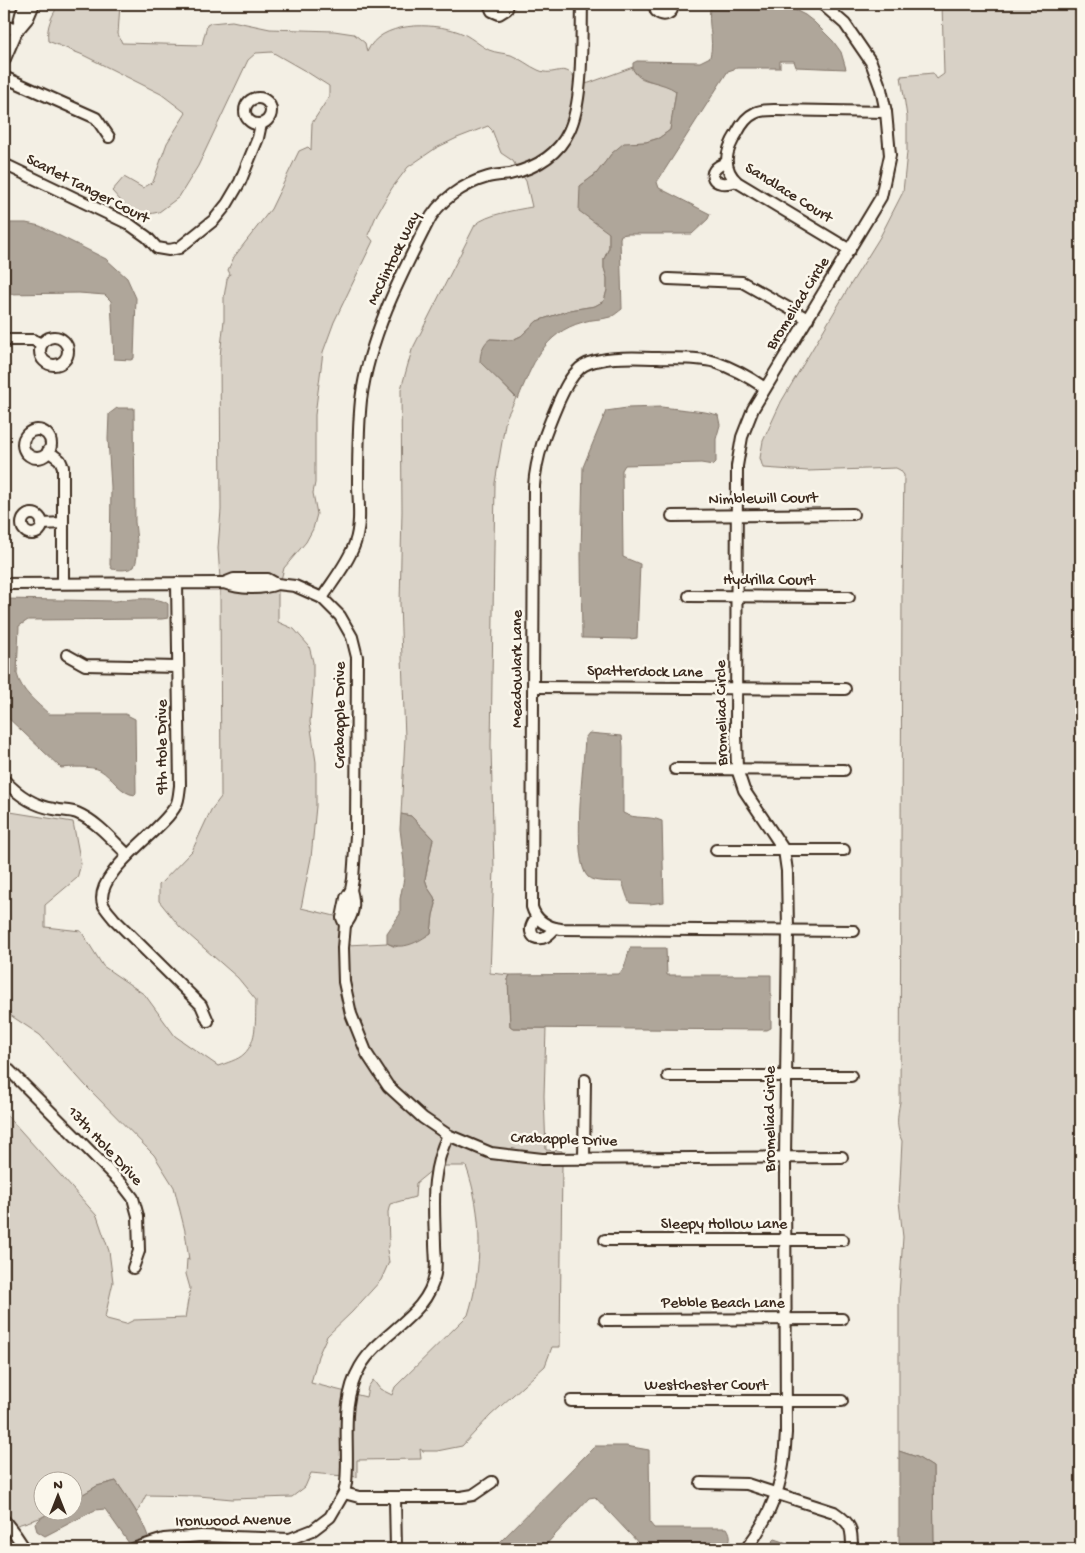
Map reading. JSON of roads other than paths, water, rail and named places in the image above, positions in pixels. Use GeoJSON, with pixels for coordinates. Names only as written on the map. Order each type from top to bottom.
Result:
{"type":"FeatureCollection","features":[{"type":"Feature","properties":{"kind":"street"},"geometry":{"type":"LineString","coordinates":[[4,61],[17,31],[25,4]]}},
{"type":"Feature","properties":{"kind":"street"},"geometry":{"type":"LineString","coordinates":[[17,31],[28,18],[34,4]]}},
{"type":"Feature","properties":{"kind":"street"},"geometry":{"type":"LineString","coordinates":[[489,4],[492,11],[499,14],[506,11],[508,4]]}},
{"type":"Feature","properties":{"kind":"street","name":"McClintock Way"},"geometry":{"type":"LineString","coordinates":[[322,598],[350,556],[356,541],[359,522],[358,450],[361,400],[375,339],[391,300],[428,221],[443,202],[463,187],[488,177],[528,169],[548,157],[563,142],[570,129],[577,99],[582,4]]}},
{"type":"Feature","properties":{"kind":"street"},"geometry":{"type":"LineString","coordinates":[[654,4],[656,11],[663,15],[672,11],[673,4]]}},
{"type":"Feature","properties":{"kind":"street","name":"Bromeliad Circle"},"geometry":{"type":"LineString","coordinates":[[746,1549],[755,1537],[776,1494],[784,1464],[786,1434],[785,1157],[788,930],[787,871],[784,850],[744,790],[737,769],[737,466],[740,443],[749,418],[765,388],[881,197],[890,155],[886,112],[881,89],[871,62],[845,24],[822,4]]}},
{"type":"Feature","properties":{"kind":"street"},"geometry":{"type":"LineString","coordinates":[[4,25],[17,31]]}},
{"type":"Feature","properties":{"kind":"street"},"geometry":{"type":"LineString","coordinates":[[4,77],[96,118],[109,137]]}},
{"type":"Feature","properties":{"kind":"street","name":"Sandlace Court"},"geometry":{"type":"LineString","coordinates":[[850,250],[736,181],[729,173],[726,163],[727,152],[740,127],[747,119],[760,111],[886,112]]}},
{"type":"Feature","properties":{"kind":"street","name":"Scarlet Tanger Court"},"geometry":{"type":"LineString","coordinates":[[4,164],[129,224],[147,237],[157,248],[169,250],[179,248],[214,220],[227,204],[244,174],[258,138],[261,124]]}},
{"type":"Feature","properties":{"kind":"street"},"geometry":{"type":"LineString","coordinates":[[726,163],[715,169],[713,172],[714,180],[717,183],[725,184],[736,181]]}},
{"type":"Feature","properties":{"kind":"street"},"geometry":{"type":"LineString","coordinates":[[668,279],[742,282],[808,319]]}},
{"type":"Feature","properties":{"kind":"street"},"geometry":{"type":"LineString","coordinates":[[4,340],[32,340],[42,344]]}},
{"type":"Feature","properties":{"kind":"street","name":"Meadowlark Lane"},"geometry":{"type":"LineString","coordinates":[[555,928],[540,939],[534,937],[531,932],[531,927],[536,918],[531,896],[535,473],[545,433],[568,382],[573,376],[586,364],[609,358],[697,359],[713,362],[734,369],[765,388]]}},
{"type":"Feature","properties":{"kind":"street"},"geometry":{"type":"LineString","coordinates":[[48,451],[62,463],[63,583]]}},
{"type":"Feature","properties":{"kind":"street","name":"Nimblewill Court"},"geometry":{"type":"LineString","coordinates":[[672,516],[853,514]]}},
{"type":"Feature","properties":{"kind":"street"},"geometry":{"type":"LineString","coordinates":[[42,524],[63,524]]}},
{"type":"Feature","properties":{"kind":"street","name":"9th Hole Drive"},"geometry":{"type":"LineString","coordinates":[[178,583],[180,786],[177,804],[168,816],[128,855],[107,880],[102,893],[103,905],[114,919],[201,1005],[208,1021]]}},
{"type":"Feature","properties":{"kind":"street","name":"Crabapple Drive"},"geometry":{"type":"LineString","coordinates":[[4,584],[224,583],[236,588],[267,588],[277,584],[295,586],[322,598],[340,616],[352,637],[357,657],[356,835],[351,890],[346,898],[342,918],[345,925],[343,948],[344,982],[351,1014],[367,1054],[388,1086],[423,1118],[448,1135],[491,1153],[542,1159],[842,1157]]}},
{"type":"Feature","properties":{"kind":"street","name":"Hydrilla Court"},"geometry":{"type":"LineString","coordinates":[[689,596],[849,597]]}},
{"type":"Feature","properties":{"kind":"street"},"geometry":{"type":"LineString","coordinates":[[67,654],[85,665],[178,667]]}},
{"type":"Feature","properties":{"kind":"street","name":"Spatterdock Lane"},"geometry":{"type":"LineString","coordinates":[[534,687],[846,690]]}},
{"type":"Feature","properties":{"kind":"street"},"geometry":{"type":"LineString","coordinates":[[675,769],[844,770]]}},
{"type":"Feature","properties":{"kind":"street"},"geometry":{"type":"LineString","coordinates":[[4,780],[11,788],[31,802],[52,809],[75,812],[94,822],[128,855]]}},
{"type":"Feature","properties":{"kind":"street"},"geometry":{"type":"LineString","coordinates":[[716,850],[844,850]]}},
{"type":"Feature","properties":{"kind":"street"},"geometry":{"type":"LineString","coordinates":[[536,918],[555,928],[854,931]]}},
{"type":"Feature","properties":{"kind":"street","name":"13th Hole Drive"},"geometry":{"type":"LineString","coordinates":[[4,1065],[75,1136],[133,1198],[138,1216],[138,1251],[133,1268]]}},
{"type":"Feature","properties":{"kind":"street"},"geometry":{"type":"LineString","coordinates":[[668,1076],[851,1076]]}},
{"type":"Feature","properties":{"kind":"street"},"geometry":{"type":"LineString","coordinates":[[584,1159],[585,1080]]}},
{"type":"Feature","properties":{"kind":"street","name":"Ironwood Avenue"},"geometry":{"type":"LineString","coordinates":[[133,1549],[164,1538],[201,1536],[290,1539],[314,1530],[330,1517],[344,1493],[347,1473],[347,1410],[351,1387],[360,1366],[374,1348],[412,1314],[427,1296],[435,1273],[434,1188],[436,1166],[448,1135]]}},
{"type":"Feature","properties":{"kind":"street","name":"Sleepy Hollow Lane"},"geometry":{"type":"LineString","coordinates":[[605,1240],[843,1240]]}},
{"type":"Feature","properties":{"kind":"street","name":"Pebble Beach Lane"},"geometry":{"type":"LineString","coordinates":[[605,1320],[842,1319]]}},
{"type":"Feature","properties":{"kind":"street","name":"Westchester Court"},"geometry":{"type":"LineString","coordinates":[[571,1401],[842,1401]]}},
{"type":"Feature","properties":{"kind":"street"},"geometry":{"type":"LineString","coordinates":[[344,1493],[359,1497],[395,1498],[467,1496],[473,1495],[492,1482]]}},
{"type":"Feature","properties":{"kind":"street"},"geometry":{"type":"LineString","coordinates":[[701,1483],[747,1484],[834,1512],[846,1520],[852,1532],[852,1549]]}},
{"type":"Feature","properties":{"kind":"street"},"geometry":{"type":"LineString","coordinates":[[395,1498],[396,1549]]}},
{"type":"Feature","properties":{"kind":"street"},"geometry":{"type":"LineString","coordinates":[[4,1520],[25,1549]]}}]}
